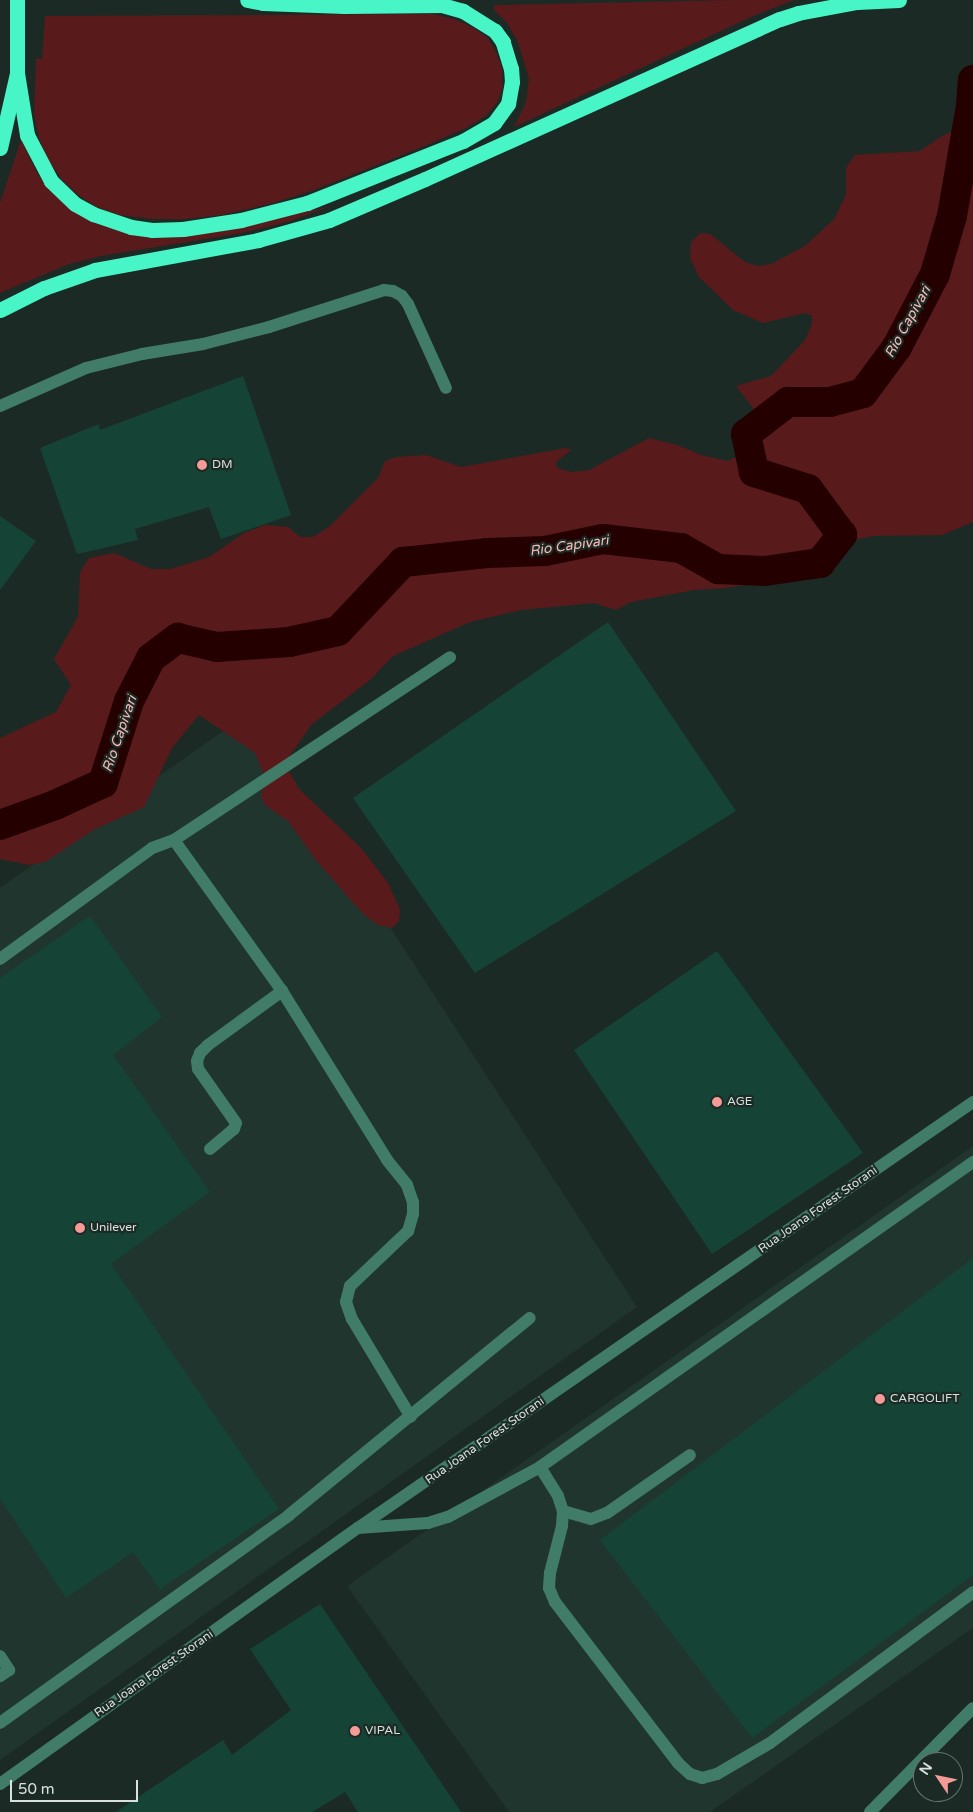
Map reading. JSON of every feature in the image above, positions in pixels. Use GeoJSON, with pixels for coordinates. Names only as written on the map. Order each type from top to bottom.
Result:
{"type":"FeatureCollection","features":[{"type":"Feature","properties":{"kind":"highway"},"geometry":{"type":"LineString","coordinates":[[16,0],[17,73],[27,135],[51,181],[69,199],[93,214],[131,227],[152,230],[183,229],[241,220],[307,204],[463,141],[494,123],[508,104],[512,82],[511,69],[503,42],[496,31],[464,11],[442,6],[344,6],[263,3],[246,0]]}},
{"type":"Feature","properties":{"kind":"highway"},"geometry":{"type":"LineString","coordinates":[[0,310],[44,288],[95,270],[258,240],[329,220],[798,12],[857,2],[899,0]]}},
{"type":"Feature","properties":{"kind":"highway"},"geometry":{"type":"LineString","coordinates":[[0,148],[17,73]]}},
{"type":"Feature","properties":{"kind":"lane"},"geometry":{"type":"LineString","coordinates":[[0,406],[86,368],[142,354],[203,344],[260,329],[384,290],[394,291],[402,296],[408,304],[446,388]]}},
{"type":"Feature","properties":{"kind":"lane"},"geometry":{"type":"LineString","coordinates":[[0,959],[152,848],[174,840],[450,657]]}},
{"type":"Feature","properties":{"kind":"lane"},"geometry":{"type":"LineString","coordinates":[[174,840],[282,991],[387,1160],[407,1185],[413,1202],[414,1214],[408,1230],[350,1286],[346,1302],[352,1319],[411,1417]]}},
{"type":"Feature","properties":{"kind":"lane"},"geometry":{"type":"LineString","coordinates":[[210,1149],[234,1129],[236,1123],[198,1070],[197,1061],[200,1053],[208,1045],[282,991]]}},
{"type":"Feature","properties":{"kind":"lane","name":"Rua Joana Forest Storani"},"geometry":{"type":"LineString","coordinates":[[0,1784],[358,1528],[973,1102]]}},
{"type":"Feature","properties":{"kind":"lane"},"geometry":{"type":"LineString","coordinates":[[358,1528],[428,1523],[448,1517],[540,1466],[973,1162]]}},
{"type":"Feature","properties":{"kind":"lane"},"geometry":{"type":"LineString","coordinates":[[0,1723],[289,1515],[530,1318]]}},
{"type":"Feature","properties":{"kind":"lane"},"geometry":{"type":"LineString","coordinates":[[563,1511],[591,1519],[607,1513],[690,1455]]}},
{"type":"Feature","properties":{"kind":"lane"},"geometry":{"type":"LineString","coordinates":[[540,1466],[558,1496],[563,1511],[562,1526],[550,1573],[549,1588],[555,1602],[678,1763],[690,1774],[702,1778],[717,1774],[770,1743],[973,1592]]}},
{"type":"Feature","properties":{"kind":"lane"},"geometry":{"type":"LineString","coordinates":[[0,1656],[9,1670],[0,1676]]}},
{"type":"Feature","properties":{"kind":"lane"},"geometry":{"type":"LineString","coordinates":[[870,1812],[973,1708]]}},
{"type":"Feature","properties":{"kind":"shaded area"},"geometry":{"type":"Polygon","coordinates":[[[794,0],[753,16],[514,127],[526,102],[529,79],[518,42],[507,23],[494,10],[494,5],[794,0]]]}},
{"type":"Feature","properties":{"kind":"shaded area"},"geometry":{"type":"Polygon","coordinates":[[[433,14],[454,19],[472,27],[488,38],[496,52],[502,69],[502,89],[498,101],[487,115],[466,128],[314,190],[273,203],[221,215],[185,219],[151,219],[120,215],[97,207],[78,195],[62,180],[49,161],[39,139],[34,114],[36,59],[42,59],[45,16],[433,14]]]}},
{"type":"Feature","properties":{"kind":"shaded area"},"geometry":{"type":"Polygon","coordinates":[[[963,127],[968,129],[973,127],[973,522],[942,535],[873,536],[838,543],[793,573],[762,582],[726,588],[694,590],[631,602],[616,610],[594,603],[521,610],[470,622],[393,656],[370,680],[312,724],[286,761],[287,768],[299,789],[361,848],[388,883],[400,910],[399,921],[392,928],[378,925],[362,913],[314,858],[289,822],[265,805],[261,796],[265,777],[255,753],[199,715],[172,748],[144,807],[95,829],[45,862],[29,865],[0,859],[0,738],[56,712],[71,685],[54,659],[78,617],[80,572],[89,558],[114,553],[151,569],[171,569],[209,557],[244,533],[265,525],[288,527],[300,537],[313,537],[330,526],[378,478],[385,461],[396,457],[426,455],[461,467],[566,448],[571,450],[556,462],[557,468],[571,472],[589,470],[649,438],[677,445],[701,455],[727,461],[754,449],[759,416],[736,386],[771,376],[805,340],[812,324],[812,316],[805,313],[763,323],[733,310],[699,277],[690,258],[691,242],[701,233],[710,234],[745,262],[758,266],[771,264],[805,246],[834,219],[846,195],[846,168],[855,155],[920,151],[942,136],[963,127]]]}},
{"type":"Feature","properties":{"kind":"shaded area"},"geometry":{"type":"Polygon","coordinates":[[[21,140],[38,175],[51,192],[94,223],[125,232],[254,224],[331,206],[287,222],[241,233],[101,256],[69,264],[0,293],[0,203],[21,140]]]}},
{"type":"Feature","properties":{"kind":"shaded area"},"geometry":{"type":"Polygon","coordinates":[[[250,712],[637,1307],[0,1760],[0,888],[250,712]]]}},
{"type":"Feature","properties":{"kind":"shaded area"},"geometry":{"type":"Polygon","coordinates":[[[973,1146],[973,1628],[710,1812],[509,1812],[347,1586],[973,1146]]]}},
{"type":"Feature","properties":{"kind":"building","name":"DM"},"geometry":{"type":"Polygon","coordinates":[[[243,376],[291,515],[221,539],[209,507],[135,529],[138,540],[77,554],[40,448],[99,424],[100,430],[243,376]]]}},
{"type":"Feature","properties":{"kind":"building"},"geometry":{"type":"Polygon","coordinates":[[[0,516],[36,541],[0,590],[0,516]]]}},
{"type":"Feature","properties":{"kind":"building"},"geometry":{"type":"Polygon","coordinates":[[[608,622],[736,811],[475,973],[353,798],[608,622]]]}},
{"type":"Feature","properties":{"kind":"building","name":"Unilever"},"geometry":{"type":"Polygon","coordinates":[[[90,916],[162,1017],[113,1055],[210,1192],[111,1264],[279,1509],[160,1589],[133,1552],[66,1598],[0,1499],[0,978],[90,916]]]}},
{"type":"Feature","properties":{"kind":"building","name":"AGE"},"geometry":{"type":"Polygon","coordinates":[[[717,951],[863,1153],[712,1254],[574,1050],[717,951]]]}},
{"type":"Feature","properties":{"kind":"building","name":"CARGOLIFT"},"geometry":{"type":"Polygon","coordinates":[[[973,1258],[973,1575],[752,1738],[600,1540],[973,1258]]]}},
{"type":"Feature","properties":{"kind":"building","name":"VIPAL"},"geometry":{"type":"Polygon","coordinates":[[[320,1604],[461,1812],[358,1812],[345,1792],[312,1812],[116,1812],[223,1740],[232,1755],[291,1710],[250,1649],[320,1604]]]}},
{"type":"Feature","properties":{"kind":"waterway","name":"Rio Capivari"},"geometry":{"type":"LineString","coordinates":[[0,825],[55,805],[103,783],[129,701],[151,658],[178,638],[217,647],[289,642],[338,631],[403,562],[487,553],[545,551],[603,539],[681,548],[718,569],[765,571],[820,563],[842,535],[808,489],[754,472],[746,434],[788,402],[830,402],[863,393],[897,347],[935,274],[952,216],[971,106],[973,80]]}},
{"type":"Feature","properties":{"kind":"place","name":"DM"},"geometry":{"type":"Point","coordinates":[202,465]}},
{"type":"Feature","properties":{"kind":"place","name":"AGE"},"geometry":{"type":"Point","coordinates":[717,1102]}},
{"type":"Feature","properties":{"kind":"place","name":"Unilever"},"geometry":{"type":"Point","coordinates":[80,1228]}},
{"type":"Feature","properties":{"kind":"place","name":"CARGOLIFT"},"geometry":{"type":"Point","coordinates":[880,1399]}},
{"type":"Feature","properties":{"kind":"place","name":"VIPAL"},"geometry":{"type":"Point","coordinates":[355,1731]}}]}
